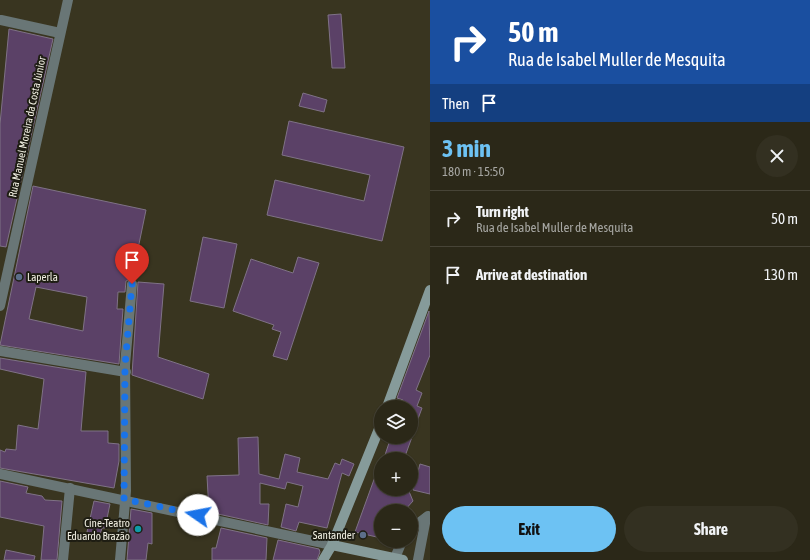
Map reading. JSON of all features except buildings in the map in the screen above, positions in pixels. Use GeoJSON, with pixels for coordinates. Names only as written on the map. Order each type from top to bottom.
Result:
{"type":"FeatureCollection","features":[{"type":"Feature","properties":{"kind":"main road"},"geometry":{"type":"LineString","coordinates":[[390,400],[430,290]]}},
{"type":"Feature","properties":{"kind":"main road"},"geometry":{"type":"LineString","coordinates":[[323,560],[332,545],[374,441]]}},
{"type":"Feature","properties":{"kind":"main road"},"geometry":{"type":"LineString","coordinates":[[332,545],[399,559]]}},
{"type":"Feature","properties":{"kind":"street","name":"Rua Manuel Moreira da Costa Júnior"},"geometry":{"type":"LineString","coordinates":[[0,306],[68,0]]}},
{"type":"Feature","properties":{"kind":"street"},"geometry":{"type":"LineString","coordinates":[[1,20],[60,33]]}},
{"type":"Feature","properties":{"kind":"street"},"geometry":{"type":"LineString","coordinates":[[120,560],[124,499],[126,372],[132,284]]}},
{"type":"Feature","properties":{"kind":"street"},"geometry":{"type":"LineString","coordinates":[[0,350],[126,372]]}},
{"type":"Feature","properties":{"kind":"street"},"geometry":{"type":"LineString","coordinates":[[0,474],[124,499],[332,545]]}},
{"type":"Feature","properties":{"kind":"street"},"geometry":{"type":"LineString","coordinates":[[63,560],[70,488]]}},
{"type":"Feature","properties":{"kind":"street"},"geometry":{"type":"LineString","coordinates":[[418,524],[428,516]]}},
{"type":"Feature","properties":{"kind":"street"},"geometry":{"type":"LineString","coordinates":[[418,560],[428,516]]}},
{"type":"Feature","properties":{"kind":"street"},"geometry":{"type":"LineString","coordinates":[[399,559],[401,548]]}},
{"type":"Feature","properties":{"kind":"place","name":"Laperla"},"geometry":{"type":"Point","coordinates":[19,277]}},
{"type":"Feature","properties":{"kind":"place","name":"Cine-Teatro Eduardo Brazão"},"geometry":{"type":"Point","coordinates":[138,529]}},
{"type":"Feature","properties":{"kind":"place","name":"Santander"},"geometry":{"type":"Point","coordinates":[363,535]}},
{"type":"Feature","properties":{"kind":"route"},"geometry":{"type":"LineString","coordinates":[[132,284],[125,366],[126,491],[124,499],[198,515]]}}]}
